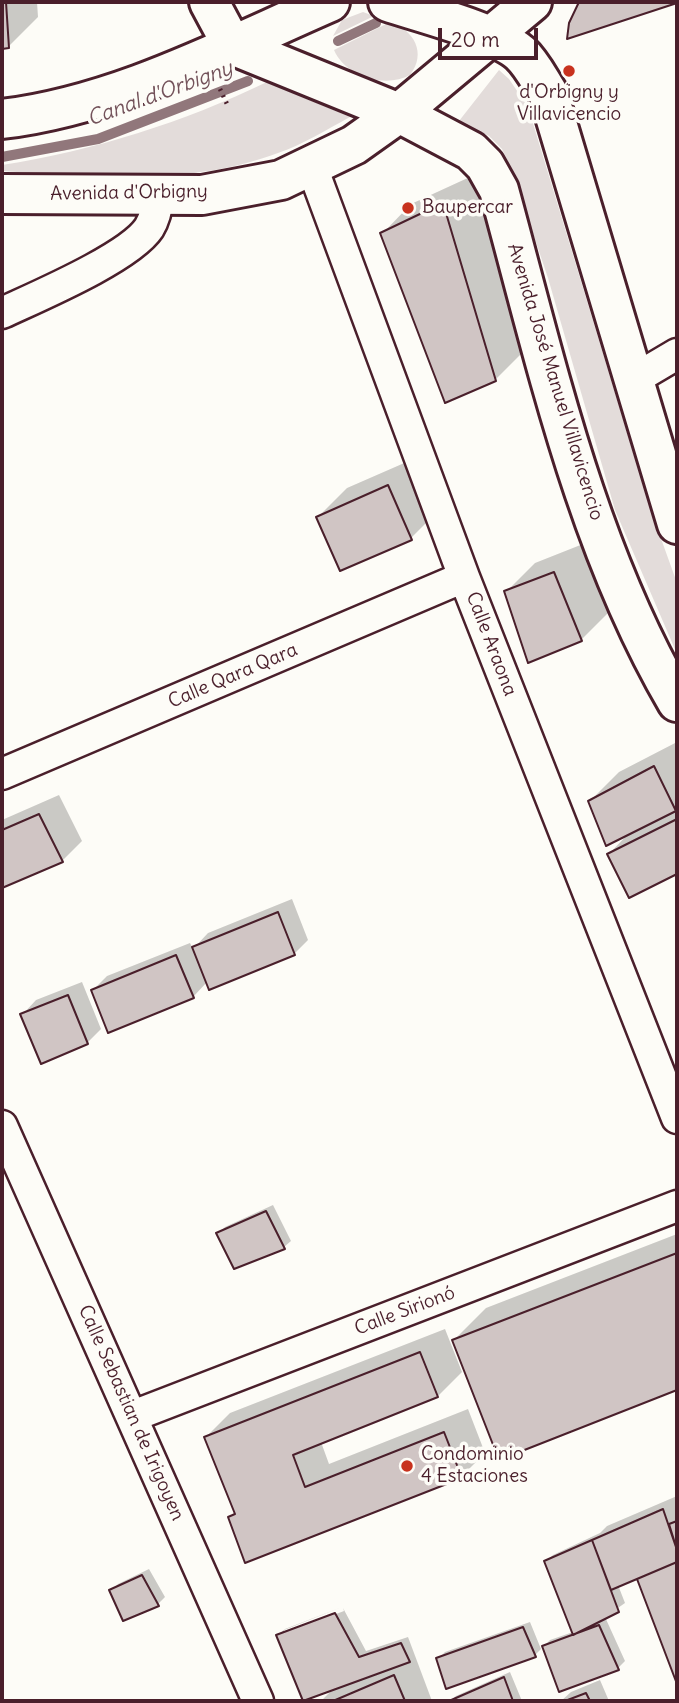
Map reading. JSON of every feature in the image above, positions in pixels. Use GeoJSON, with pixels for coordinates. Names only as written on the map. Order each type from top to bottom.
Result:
{"type":"FeatureCollection","features":[{"type":"Feature","properties":{"kind":"main road"},"geometry":{"type":"LineString","coordinates":[[209,2],[232,45]]}},
{"type":"Feature","properties":{"kind":"main road"},"geometry":{"type":"LineString","coordinates":[[2,119],[55,110],[147,82],[330,2]]}},
{"type":"Feature","properties":{"kind":"main road"},"geometry":{"type":"LineString","coordinates":[[388,2],[487,36],[518,51],[531,65],[548,93],[677,524]]}},
{"type":"Feature","properties":{"kind":"main road","name":"Avenida d'Orbigny"},"geometry":{"type":"LineString","coordinates":[[2,194],[158,197],[202,195],[281,180],[354,145],[399,113],[487,36],[532,2]]}},
{"type":"Feature","properties":{"kind":"main road","name":"Avenida José Manuel Villavicencio"},"geometry":{"type":"LineString","coordinates":[[232,45],[399,113],[471,151],[485,165],[499,190],[549,372],[595,517],[624,593],[677,702]]}},
{"type":"Feature","properties":{"kind":"street","name":"Calle Araona"},"geometry":{"type":"LineString","coordinates":[[312,167],[464,577],[677,1118]]}},
{"type":"Feature","properties":{"kind":"street"},"geometry":{"type":"LineString","coordinates":[[2,313],[79,277],[139,240],[157,212],[158,197]]}},
{"type":"Feature","properties":{"kind":"street"},"geometry":{"type":"LineString","coordinates":[[633,380],[677,354]]}},
{"type":"Feature","properties":{"kind":"street","name":"Calle Qara Qara"},"geometry":{"type":"LineString","coordinates":[[2,774],[464,577]]}},
{"type":"Feature","properties":{"kind":"street","name":"Calle Sebastian de Irigoyen"},"geometry":{"type":"LineString","coordinates":[[2,1129],[133,1416],[258,1701]]}},
{"type":"Feature","properties":{"kind":"street","name":"Calle Sirionó"},"geometry":{"type":"LineString","coordinates":[[133,1416],[677,1206]]}},
{"type":"Feature","properties":{"kind":"shaded area"},"geometry":{"type":"Polygon","coordinates":[[[363,12],[374,16],[333,36],[342,20],[363,12]]]}},
{"type":"Feature","properties":{"kind":"shaded area"},"geometry":{"type":"Polygon","coordinates":[[[390,22],[406,31],[415,43],[417,59],[410,75],[389,81],[378,80],[356,73],[339,59],[334,50],[390,22]]]}},
{"type":"Feature","properties":{"kind":"shaded area"},"geometry":{"type":"Polygon","coordinates":[[[499,70],[509,79],[528,107],[650,508],[677,583],[677,654],[615,510],[548,278],[511,168],[502,149],[489,136],[459,121],[499,70]]]}},
{"type":"Feature","properties":{"kind":"shaded area"},"geometry":{"type":"Polygon","coordinates":[[[267,82],[350,117],[288,149],[211,171],[106,177],[2,171],[2,165],[70,152],[171,122],[267,82]]]}},
{"type":"Feature","properties":{"kind":"building"},"geometry":{"type":"Polygon","coordinates":[[[2,2],[6,2],[9,48],[2,49],[2,2]]]}},
{"type":"Feature","properties":{"kind":"building"},"geometry":{"type":"Polygon","coordinates":[[[579,2],[677,3],[567,39],[569,23],[579,2]]]}},
{"type":"Feature","properties":{"kind":"building"},"geometry":{"type":"Polygon","coordinates":[[[443,203],[496,381],[445,403],[380,233],[443,203]]]}},
{"type":"Feature","properties":{"kind":"building"},"geometry":{"type":"Polygon","coordinates":[[[388,485],[412,540],[340,571],[316,517],[388,485]]]}},
{"type":"Feature","properties":{"kind":"building"},"geometry":{"type":"Polygon","coordinates":[[[554,572],[582,641],[528,663],[504,591],[554,572]]]}},
{"type":"Feature","properties":{"kind":"building"},"geometry":{"type":"Polygon","coordinates":[[[654,766],[676,811],[606,846],[588,801],[654,766]]]}},
{"type":"Feature","properties":{"kind":"building"},"geometry":{"type":"Polygon","coordinates":[[[39,814],[63,862],[2,888],[2,830],[39,814]]]}},
{"type":"Feature","properties":{"kind":"building"},"geometry":{"type":"Polygon","coordinates":[[[677,819],[677,874],[629,898],[607,854],[677,819]]]}},
{"type":"Feature","properties":{"kind":"building"},"geometry":{"type":"Polygon","coordinates":[[[278,912],[295,955],[209,990],[192,947],[278,912]]]}},
{"type":"Feature","properties":{"kind":"building"},"geometry":{"type":"Polygon","coordinates":[[[176,955],[194,998],[108,1033],[91,990],[176,955]]]}},
{"type":"Feature","properties":{"kind":"building"},"geometry":{"type":"Polygon","coordinates":[[[68,995],[88,1044],[41,1064],[20,1014],[68,995]]]}},
{"type":"Feature","properties":{"kind":"building"},"geometry":{"type":"Polygon","coordinates":[[[266,1211],[285,1249],[234,1269],[216,1233],[266,1211]]]}},
{"type":"Feature","properties":{"kind":"building"},"geometry":{"type":"Polygon","coordinates":[[[677,1253],[677,1390],[499,1460],[452,1340],[677,1253]]]}},
{"type":"Feature","properties":{"kind":"building","name":"Condominio 4 Estaciones"},"geometry":{"type":"Polygon","coordinates":[[[420,1352],[438,1397],[293,1455],[305,1487],[444,1432],[462,1478],[245,1563],[228,1517],[235,1514],[204,1437],[420,1352]]]}},
{"type":"Feature","properties":{"kind":"building"},"geometry":{"type":"Polygon","coordinates":[[[663,1509],[677,1550],[677,1562],[611,1590],[592,1540],[663,1509]]]}},
{"type":"Feature","properties":{"kind":"building"},"geometry":{"type":"Polygon","coordinates":[[[677,1521],[677,1550],[669,1524],[677,1521]]]}},
{"type":"Feature","properties":{"kind":"building"},"geometry":{"type":"Polygon","coordinates":[[[592,1540],[619,1612],[573,1635],[544,1561],[592,1540]]]}},
{"type":"Feature","properties":{"kind":"building"},"geometry":{"type":"Polygon","coordinates":[[[677,1562],[677,1684],[637,1579],[677,1562]]]}},
{"type":"Feature","properties":{"kind":"building"},"geometry":{"type":"Polygon","coordinates":[[[142,1575],[159,1606],[123,1621],[109,1590],[142,1575]]]}},
{"type":"Feature","properties":{"kind":"building"},"geometry":{"type":"Polygon","coordinates":[[[335,1613],[359,1657],[401,1643],[410,1662],[303,1701],[276,1635],[335,1613]]]}},
{"type":"Feature","properties":{"kind":"building"},"geometry":{"type":"Polygon","coordinates":[[[599,1625],[619,1670],[559,1692],[542,1646],[599,1625]]]}},
{"type":"Feature","properties":{"kind":"building"},"geometry":{"type":"Polygon","coordinates":[[[523,1627],[536,1657],[446,1689],[436,1658],[523,1627]]]}},
{"type":"Feature","properties":{"kind":"building"},"geometry":{"type":"Polygon","coordinates":[[[394,1675],[405,1701],[333,1701],[394,1675]]]}},
{"type":"Feature","properties":{"kind":"building"},"geometry":{"type":"Polygon","coordinates":[[[504,1677],[513,1701],[449,1701],[504,1677]]]}},
{"type":"Feature","properties":{"kind":"building"},"geometry":{"type":"Polygon","coordinates":[[[586,1693],[590,1701],[565,1701],[586,1693]]]}},
{"type":"Feature","properties":{"kind":"waterway","name":"Canal d'Orbigny"},"geometry":{"type":"LineString","coordinates":[[338,41],[376,23]]}},
{"type":"Feature","properties":{"kind":"waterway","name":"Canal d'Orbigny"},"geometry":{"type":"LineString","coordinates":[[2,157],[98,139],[248,81]]}},
{"type":"Feature","properties":{"kind":"place","name":"d'Orbigny y Villavicencio"},"geometry":{"type":"Point","coordinates":[569,71]}},
{"type":"Feature","properties":{"kind":"place","name":"Baupercar"},"geometry":{"type":"Point","coordinates":[408,208]}},
{"type":"Feature","properties":{"kind":"place","name":"Condominio 4 Estaciones"},"geometry":{"type":"Point","coordinates":[407,1466]}}]}
